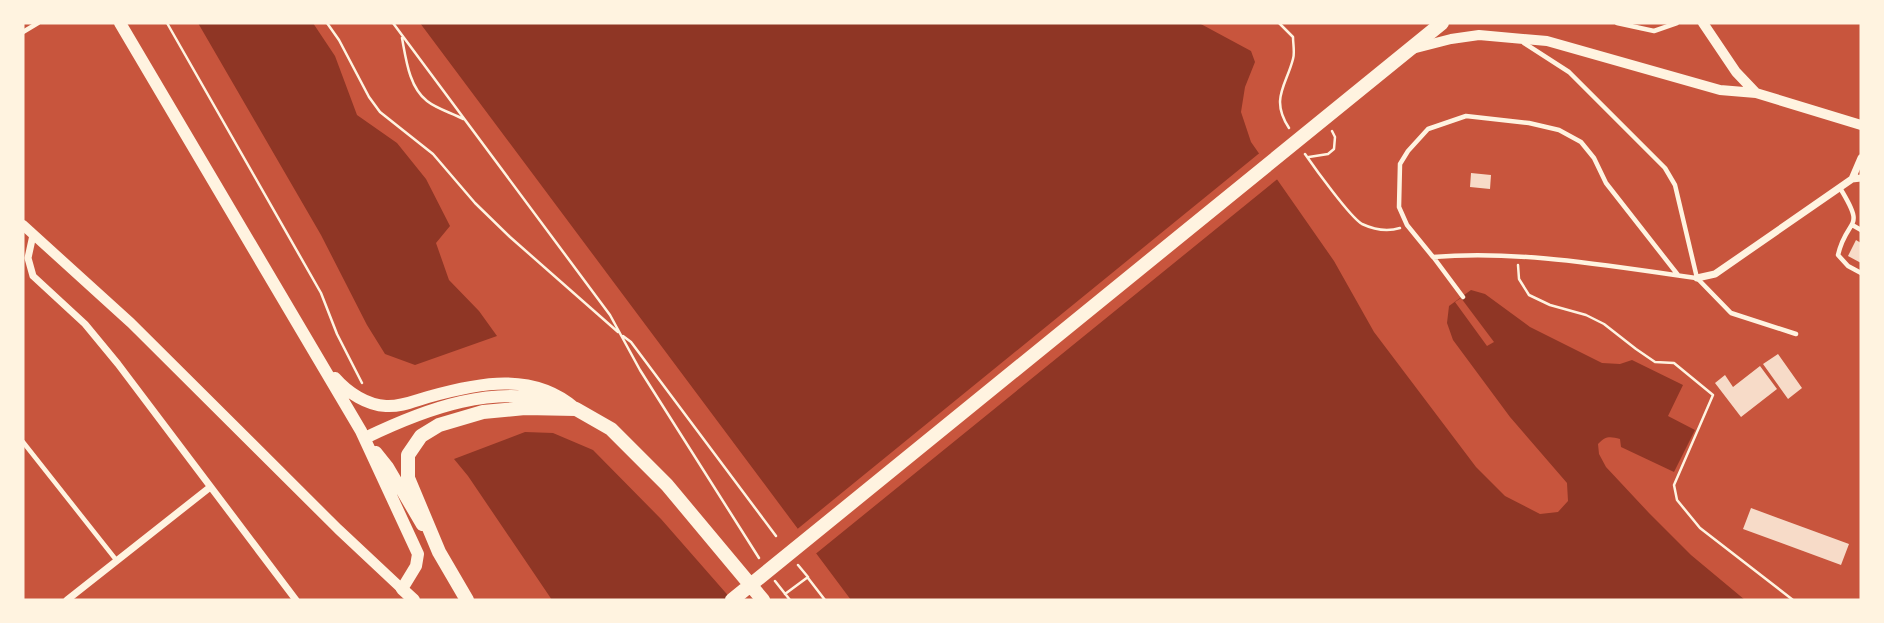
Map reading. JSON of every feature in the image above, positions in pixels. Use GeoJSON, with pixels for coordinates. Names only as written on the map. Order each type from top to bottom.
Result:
{"type":"FeatureCollection","features":[{"type":"Feature","properties":{"kind":"highway"},"geometry":{"type":"LineString","coordinates":[[732,600],[1443,23]]}},
{"type":"Feature","properties":{"kind":"highway"},"geometry":{"type":"LineString","coordinates":[[467,600],[439,552],[407,470],[410,450],[421,436],[439,425],[483,412],[525,408],[576,409],[611,429],[641,457],[763,600]]}},
{"type":"Feature","properties":{"kind":"main road"},"geometry":{"type":"LineString","coordinates":[[120,23],[365,438],[418,554],[416,566],[402,589],[414,600]]}},
{"type":"Feature","properties":{"kind":"main road"},"geometry":{"type":"LineString","coordinates":[[322,362],[340,383],[354,394],[384,406],[401,405],[491,383],[534,386],[556,394],[576,409]]}},
{"type":"Feature","properties":{"kind":"main road"},"geometry":{"type":"LineString","coordinates":[[365,438],[414,417],[463,402],[495,396],[541,398],[576,409]]}},
{"type":"Feature","properties":{"kind":"main road"},"geometry":{"type":"LineString","coordinates":[[365,438],[388,467],[439,552]]}},
{"type":"Feature","properties":{"kind":"street"},"geometry":{"type":"LineString","coordinates":[[1703,23],[1736,72],[1756,93]]}},
{"type":"Feature","properties":{"kind":"street"},"geometry":{"type":"LineString","coordinates":[[1409,50],[1479,35],[1547,41],[1720,90],[1756,93],[1861,125]]}},
{"type":"Feature","properties":{"kind":"street"},"geometry":{"type":"LineString","coordinates":[[1852,180],[1861,159]]}},
{"type":"Feature","properties":{"kind":"street"},"geometry":{"type":"LineString","coordinates":[[1697,278],[1715,274],[1852,180],[1861,178]]}},
{"type":"Feature","properties":{"kind":"street"},"geometry":{"type":"LineString","coordinates":[[23,225],[131,323],[402,589]]}},
{"type":"Feature","properties":{"kind":"street"},"geometry":{"type":"LineString","coordinates":[[23,244],[33,235]]}},
{"type":"Feature","properties":{"kind":"street"},"geometry":{"type":"LineString","coordinates":[[33,235],[29,258],[33,276],[93,334],[296,600]]}},
{"type":"Feature","properties":{"kind":"street"},"geometry":{"type":"LineString","coordinates":[[67,600],[209,488]]}},
{"type":"Feature","properties":{"kind":"lane"},"geometry":{"type":"LineString","coordinates":[[23,32],[38,23]]}},
{"type":"Feature","properties":{"kind":"lane"},"geometry":{"type":"LineString","coordinates":[[1617,23],[1654,31],[1677,23]]}},
{"type":"Feature","properties":{"kind":"lane"},"geometry":{"type":"LineString","coordinates":[[1514,37],[1569,72],[1665,168],[1675,185],[1697,278],[1731,313],[1796,334]]}},
{"type":"Feature","properties":{"kind":"lane"},"geometry":{"type":"LineString","coordinates":[[1463,297],[1408,225],[1399,207],[1400,164],[1408,151],[1428,129],[1466,116],[1529,123],[1559,130],[1581,142],[1594,158],[1606,183],[1678,275]]}},
{"type":"Feature","properties":{"kind":"lane"},"geometry":{"type":"LineString","coordinates":[[1840,188],[1855,218],[1854,226],[1841,241],[1838,255],[1848,266],[1861,273]]}},
{"type":"Feature","properties":{"kind":"lane"},"geometry":{"type":"LineString","coordinates":[[1854,226],[1861,230]]}},
{"type":"Feature","properties":{"kind":"lane"},"geometry":{"type":"LineString","coordinates":[[1433,257],[1517,256],[1585,262],[1697,278]]}},
{"type":"Feature","properties":{"kind":"lane"},"geometry":{"type":"LineString","coordinates":[[23,442],[117,561]]}},
{"type":"Feature","properties":{"kind":"path"},"geometry":{"type":"LineString","coordinates":[[167,23],[321,293],[337,334],[363,386]]}},
{"type":"Feature","properties":{"kind":"path"},"geometry":{"type":"LineString","coordinates":[[327,23],[380,112],[433,155],[475,203],[510,237],[631,342],[776,536]]}},
{"type":"Feature","properties":{"kind":"path"},"geometry":{"type":"LineString","coordinates":[[393,23],[610,315],[669,417],[764,565]]}},
{"type":"Feature","properties":{"kind":"path"},"geometry":{"type":"LineString","coordinates":[[1279,23],[1293,37],[1294,58],[1280,88],[1282,117],[1295,137]]}},
{"type":"Feature","properties":{"kind":"path"},"geometry":{"type":"LineString","coordinates":[[402,35],[406,61],[414,84],[426,101],[464,119]]}},
{"type":"Feature","properties":{"kind":"path"},"geometry":{"type":"LineString","coordinates":[[1308,158],[1328,154],[1334,149],[1335,137],[1332,131]]}},
{"type":"Feature","properties":{"kind":"path"},"geometry":{"type":"LineString","coordinates":[[1301,148],[1360,223],[1387,232],[1408,225]]}},
{"type":"Feature","properties":{"kind":"path"},"geometry":{"type":"LineString","coordinates":[[1517,256],[1519,279],[1529,295],[1604,324],[1655,362],[1674,363],[1713,395],[1674,485],[1677,500],[1700,528],[1793,600]]}},
{"type":"Feature","properties":{"kind":"path"},"geometry":{"type":"LineString","coordinates":[[798,565],[825,600]]}},
{"type":"Feature","properties":{"kind":"path"},"geometry":{"type":"LineString","coordinates":[[771,575],[790,600]]}},
{"type":"Feature","properties":{"kind":"path"},"geometry":{"type":"LineString","coordinates":[[785,594],[808,578]]}},
{"type":"Feature","properties":{"kind":"shaded area"},"geometry":{"type":"Polygon","coordinates":[[[198,23],[313,23],[335,56],[357,115],[397,143],[426,179],[450,226],[436,243],[449,280],[479,311],[497,336],[415,365],[385,354],[367,325],[321,235],[198,23]]]}},
{"type":"Feature","properties":{"kind":"shaded area"},"geometry":{"type":"Polygon","coordinates":[[[420,23],[1199,23],[1251,51],[1255,62],[1245,87],[1241,112],[1251,142],[1334,261],[1374,332],[1476,467],[1505,496],[1540,514],[1558,512],[1568,501],[1567,483],[1510,417],[1453,340],[1447,323],[1449,306],[1471,290],[1485,294],[1530,327],[1602,363],[1620,364],[1632,360],[1683,385],[1668,416],[1695,430],[1674,472],[1621,447],[1620,439],[1616,438],[1603,439],[1598,444],[1599,454],[1606,467],[1691,555],[1745,600],[851,600],[420,23]]]}},
{"type":"Feature","properties":{"kind":"shaded area"},"geometry":{"type":"Polygon","coordinates":[[[525,432],[553,433],[593,450],[661,519],[732,600],[552,600],[454,459],[525,432]]]}},
{"type":"Feature","properties":{"kind":"pier"},"geometry":{"type":"Polygon","coordinates":[[[1262,151],[1280,177],[813,556],[795,531],[1262,151]]]}},
{"type":"Feature","properties":{"kind":"pier"},"geometry":{"type":"Polygon","coordinates":[[[1461,298],[1494,342],[1487,346],[1455,302],[1461,298]]]}},
{"type":"Feature","properties":{"kind":"building"},"geometry":{"type":"Polygon","coordinates":[[[1471,173],[1491,175],[1490,189],[1470,187],[1471,173]]]}},
{"type":"Feature","properties":{"kind":"building"},"geometry":{"type":"Polygon","coordinates":[[[1856,240],[1861,243],[1861,263],[1848,256],[1856,240]]]}},
{"type":"Feature","properties":{"kind":"building"},"geometry":{"type":"Polygon","coordinates":[[[1778,354],[1802,388],[1788,399],[1763,364],[1778,354]]]}},
{"type":"Feature","properties":{"kind":"building"},"geometry":{"type":"Polygon","coordinates":[[[1760,366],[1777,389],[1741,417],[1715,383],[1725,375],[1733,387],[1760,366]]]}},
{"type":"Feature","properties":{"kind":"building"},"geometry":{"type":"Polygon","coordinates":[[[1751,508],[1849,544],[1841,565],[1743,529],[1751,508]]]}}]}
